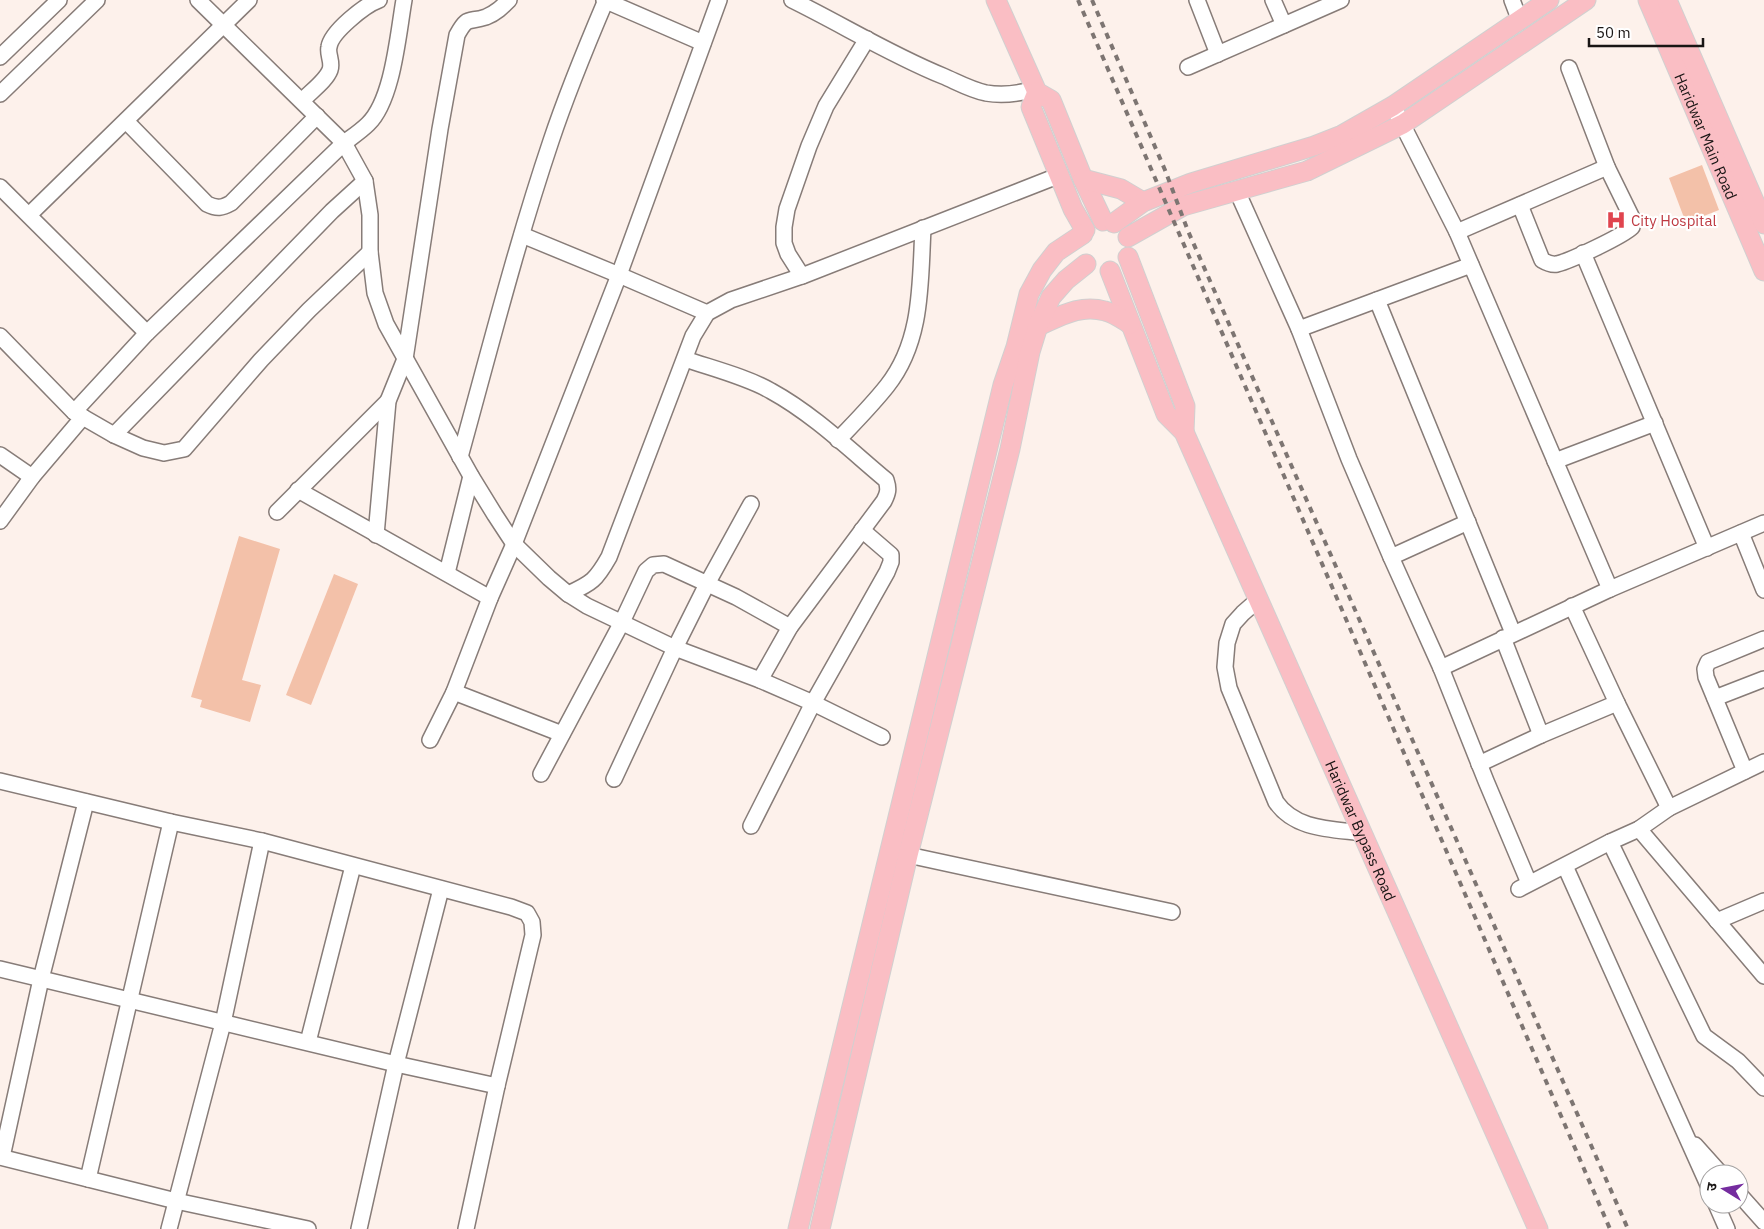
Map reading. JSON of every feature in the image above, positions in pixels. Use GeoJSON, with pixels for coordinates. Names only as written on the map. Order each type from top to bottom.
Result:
{"type":"FeatureCollection","features":[{"type":"Feature","properties":{"kind":"main road"},"geometry":{"type":"LineString","coordinates":[[996,0],[1036,90],[1051,100],[1083,179],[1108,222],[1122,228],[1128,237],[1130,247],[1128,257],[1122,264],[1110,271],[1098,270],[1086,264],[1082,259],[1079,246],[1084,232],[1031,108],[1036,90]]}},
{"type":"Feature","properties":{"kind":"main road"},"geometry":{"type":"LineString","coordinates":[[1056,252],[1092,224],[1108,222],[1143,202],[1191,183],[1314,146],[1342,135],[1393,106],[1549,0]]}},
{"type":"Feature","properties":{"kind":"main road"},"geometry":{"type":"LineString","coordinates":[[1128,237],[1183,206],[1307,172],[1402,124],[1586,0]]}},
{"type":"Feature","properties":{"kind":"main road","name":"Haridwar Main Road"},"geometry":{"type":"LineString","coordinates":[[1648,0],[1764,271]]}},
{"type":"Feature","properties":{"kind":"main road","name":"Haridwar Main Road"},"geometry":{"type":"LineString","coordinates":[[1667,0],[1764,224]]}},
{"type":"Feature","properties":{"kind":"main road"},"geometry":{"type":"LineString","coordinates":[[1083,179],[1121,189],[1143,202]]}},
{"type":"Feature","properties":{"kind":"main road"},"geometry":{"type":"LineString","coordinates":[[798,1229],[1003,385],[1016,346],[1029,294],[1042,270],[1064,238],[1073,209]]}},
{"type":"Feature","properties":{"kind":"main road","name":"Haridwar Bypass Road"},"geometry":{"type":"LineString","coordinates":[[1128,257],[1185,406],[1184,432]]}},
{"type":"Feature","properties":{"kind":"main road"},"geometry":{"type":"LineString","coordinates":[[820,1229],[908,855],[1010,449],[1030,352],[1038,326],[1051,297],[1066,280],[1086,264]]}},
{"type":"Feature","properties":{"kind":"main road","name":"Haridwar Bypass Road"},"geometry":{"type":"LineString","coordinates":[[1110,271],[1166,414],[1184,432],[1538,1229]]}},
{"type":"Feature","properties":{"kind":"main road"},"geometry":{"type":"LineString","coordinates":[[1038,326],[1083,308],[1106,311],[1130,324]]}},
{"type":"Feature","properties":{"kind":"street"},"geometry":{"type":"LineString","coordinates":[[0,56],[59,0]]}},
{"type":"Feature","properties":{"kind":"street"},"geometry":{"type":"LineString","coordinates":[[0,94],[97,0]]}},
{"type":"Feature","properties":{"kind":"street"},"geometry":{"type":"LineString","coordinates":[[198,0],[344,143],[365,181],[370,215],[370,252],[375,293],[386,324],[470,476],[514,544],[568,594],[675,648],[760,680],[813,703],[882,738]]}},
{"type":"Feature","properties":{"kind":"street"},"geometry":{"type":"LineString","coordinates":[[29,216],[249,0]]}},
{"type":"Feature","properties":{"kind":"street"},"geometry":{"type":"LineString","coordinates":[[302,101],[330,70],[329,46],[332,39],[356,14],[379,0]]}},
{"type":"Feature","properties":{"kind":"street"},"geometry":{"type":"LineString","coordinates":[[0,520],[79,415],[148,333],[344,143],[369,123],[382,104],[390,80],[404,0]]}},
{"type":"Feature","properties":{"kind":"street"},"geometry":{"type":"LineString","coordinates":[[376,535],[388,401],[405,359],[440,129],[457,35],[464,22],[485,17],[498,11],[509,0]]}},
{"type":"Feature","properties":{"kind":"street"},"geometry":{"type":"LineString","coordinates":[[460,457],[522,236],[558,122],[581,58],[605,0],[703,43]]}},
{"type":"Feature","properties":{"kind":"street"},"geometry":{"type":"LineString","coordinates":[[430,740],[454,692],[490,598],[514,544],[619,275],[719,0]]}},
{"type":"Feature","properties":{"kind":"street"},"geometry":{"type":"LineString","coordinates":[[792,0],[919,67],[985,92],[1018,94],[1036,90]]}},
{"type":"Feature","properties":{"kind":"street"},"geometry":{"type":"LineString","coordinates":[[1197,0],[1218,54]]}},
{"type":"Feature","properties":{"kind":"street"},"geometry":{"type":"LineString","coordinates":[[1273,0],[1284,25]]}},
{"type":"Feature","properties":{"kind":"street"},"geometry":{"type":"LineString","coordinates":[[1188,67],[1341,0]]}},
{"type":"Feature","properties":{"kind":"street"},"geometry":{"type":"LineString","coordinates":[[1512,0],[1520,21]]}},
{"type":"Feature","properties":{"kind":"street"},"geometry":{"type":"LineString","coordinates":[[802,276],[788,254],[784,243],[787,209],[808,146],[826,106],[866,39]]}},
{"type":"Feature","properties":{"kind":"street"},"geometry":{"type":"LineString","coordinates":[[1520,205],[1542,260],[1550,264],[1557,264],[1583,253],[1626,233],[1632,227],[1633,220],[1607,167],[1569,68]]}},
{"type":"Feature","properties":{"kind":"street"},"geometry":{"type":"LineString","coordinates":[[1393,106],[1457,232],[1610,589]]}},
{"type":"Feature","properties":{"kind":"street"},"geometry":{"type":"LineString","coordinates":[[126,121],[207,204],[215,208],[224,207],[231,203],[317,116]]}},
{"type":"Feature","properties":{"kind":"street"},"geometry":{"type":"LineString","coordinates":[[1457,232],[1607,167]]}},
{"type":"Feature","properties":{"kind":"street"},"geometry":{"type":"LineString","coordinates":[[568,594],[586,586],[599,575],[609,557],[694,336],[707,313],[731,300],[802,276],[1060,175]]}},
{"type":"Feature","properties":{"kind":"street"},"geometry":{"type":"LineString","coordinates":[[114,435],[332,211],[365,181]]}},
{"type":"Feature","properties":{"kind":"street"},"geometry":{"type":"LineString","coordinates":[[0,187],[148,333]]}},
{"type":"Feature","properties":{"kind":"street"},"geometry":{"type":"LineString","coordinates":[[1238,190],[1299,329],[1349,459],[1441,668],[1524,886],[1639,829],[1668,808],[1764,762]]}},
{"type":"Feature","properties":{"kind":"street"},"geometry":{"type":"LineString","coordinates":[[838,440],[888,385],[904,360],[914,334],[919,302],[923,228]]}},
{"type":"Feature","properties":{"kind":"street"},"geometry":{"type":"LineString","coordinates":[[522,236],[707,313]]}},
{"type":"Feature","properties":{"kind":"street"},"geometry":{"type":"LineString","coordinates":[[0,336],[79,415],[114,435],[143,448],[164,453],[184,449],[268,353],[309,310],[370,252]]}},
{"type":"Feature","properties":{"kind":"street"},"geometry":{"type":"LineString","coordinates":[[1583,253],[1707,548]]}},
{"type":"Feature","properties":{"kind":"street"},"geometry":{"type":"LineString","coordinates":[[1299,329],[1471,266]]}},
{"type":"Feature","properties":{"kind":"street"},"geometry":{"type":"LineString","coordinates":[[1377,300],[1468,522],[1541,735]]}},
{"type":"Feature","properties":{"kind":"street"},"geometry":{"type":"LineString","coordinates":[[685,359],[770,390],[803,412],[838,440],[886,480],[888,486],[888,492],[884,501],[790,627],[760,680]]}},
{"type":"Feature","properties":{"kind":"street"},"geometry":{"type":"LineString","coordinates":[[277,512],[388,401]]}},
{"type":"Feature","properties":{"kind":"street"},"geometry":{"type":"LineString","coordinates":[[1555,461],[1654,423]]}},
{"type":"Feature","properties":{"kind":"street"},"geometry":{"type":"LineString","coordinates":[[0,455],[32,477]]}},
{"type":"Feature","properties":{"kind":"street"},"geometry":{"type":"LineString","coordinates":[[447,573],[470,476]]}},
{"type":"Feature","properties":{"kind":"street"},"geometry":{"type":"LineString","coordinates":[[298,490],[490,598]]}},
{"type":"Feature","properties":{"kind":"street"},"geometry":{"type":"LineString","coordinates":[[614,779],[675,648],[707,584],[751,504]]}},
{"type":"Feature","properties":{"kind":"street"},"geometry":{"type":"LineString","coordinates":[[1391,557],[1468,522]]}},
{"type":"Feature","properties":{"kind":"street"},"geometry":{"type":"LineString","coordinates":[[1441,668],[1572,606],[1764,523]]}},
{"type":"Feature","properties":{"kind":"street"},"geometry":{"type":"LineString","coordinates":[[751,826],[813,703],[891,562],[891,555],[862,530]]}},
{"type":"Feature","properties":{"kind":"street"},"geometry":{"type":"LineString","coordinates":[[1741,533],[1764,590]]}},
{"type":"Feature","properties":{"kind":"street"},"geometry":{"type":"LineString","coordinates":[[541,774],[622,622],[646,571],[654,565],[664,564],[736,597],[790,627]]}},
{"type":"Feature","properties":{"kind":"street"},"geometry":{"type":"LineString","coordinates":[[1259,600],[1233,624],[1227,643],[1225,667],[1229,688],[1276,802],[1282,811],[1294,820],[1308,825],[1362,833]]}},
{"type":"Feature","properties":{"kind":"street"},"geometry":{"type":"LineString","coordinates":[[1572,606],[1668,808]]}},
{"type":"Feature","properties":{"kind":"street"},"geometry":{"type":"LineString","coordinates":[[1744,771],[1706,677],[1705,669],[1708,662],[1764,639]]}},
{"type":"Feature","properties":{"kind":"street"},"geometry":{"type":"LineString","coordinates":[[1715,698],[1764,678]]}},
{"type":"Feature","properties":{"kind":"street"},"geometry":{"type":"LineString","coordinates":[[454,692],[562,734]]}},
{"type":"Feature","properties":{"kind":"street"},"geometry":{"type":"LineString","coordinates":[[1479,764],[1541,735],[1617,704]]}},
{"type":"Feature","properties":{"kind":"street"},"geometry":{"type":"LineString","coordinates":[[0,781],[172,822],[262,841],[511,907],[527,913],[532,922],[532,935],[466,1229]]}},
{"type":"Feature","properties":{"kind":"street"},"geometry":{"type":"LineString","coordinates":[[86,802],[41,979],[1,1157],[176,1201],[308,1229]]}},
{"type":"Feature","properties":{"kind":"street"},"geometry":{"type":"LineString","coordinates":[[88,1179],[172,822]]}},
{"type":"Feature","properties":{"kind":"street"},"geometry":{"type":"LineString","coordinates":[[1639,829],[1764,976]]}},
{"type":"Feature","properties":{"kind":"street"},"geometry":{"type":"LineString","coordinates":[[169,1229],[223,1023],[262,841]]}},
{"type":"Feature","properties":{"kind":"street"},"geometry":{"type":"LineString","coordinates":[[1610,842],[1704,1036],[1738,1061],[1764,1088]]}},
{"type":"Feature","properties":{"kind":"street"},"geometry":{"type":"LineString","coordinates":[[908,855],[1172,912]]}},
{"type":"Feature","properties":{"kind":"street"},"geometry":{"type":"LineString","coordinates":[[308,1042],[353,866]]}},
{"type":"Feature","properties":{"kind":"street"},"geometry":{"type":"LineString","coordinates":[[1565,866],[1699,1164]]}},
{"type":"Feature","properties":{"kind":"street"},"geometry":{"type":"LineString","coordinates":[[359,1229],[396,1064],[441,889]]}},
{"type":"Feature","properties":{"kind":"street"},"geometry":{"type":"LineString","coordinates":[[1717,921],[1764,901]]}},
{"type":"Feature","properties":{"kind":"street"},"geometry":{"type":"LineString","coordinates":[[0,969],[396,1064],[497,1086]]}},
{"type":"Feature","properties":{"kind":"street"},"geometry":{"type":"LineString","coordinates":[[1687,1136],[1712,1164]]}},
{"type":"Feature","properties":{"kind":"street"},"geometry":{"type":"LineString","coordinates":[[1749,1205],[1764,1222]]}},
{"type":"Feature","properties":{"kind":"street"},"geometry":{"type":"LineString","coordinates":[[1720,1214],[1727,1229]]}},
{"type":"Feature","properties":{"kind":"building"},"geometry":{"type":"Polygon","coordinates":[[[1702,165],[1719,210],[1686,223],[1669,178],[1702,165]]]}},
{"type":"Feature","properties":{"kind":"building"},"geometry":{"type":"Polygon","coordinates":[[[239,536],[280,549],[242,680],[261,685],[250,722],[200,707],[202,700],[191,697],[239,536]]]}},
{"type":"Feature","properties":{"kind":"building"},"geometry":{"type":"Polygon","coordinates":[[[334,574],[358,584],[311,705],[286,695],[334,574]]]}},
{"type":"Feature","properties":{"kind":"railway"},"geometry":{"type":"LineString","coordinates":[[1078,0],[1610,1229]]}},
{"type":"Feature","properties":{"kind":"railway"},"geometry":{"type":"LineString","coordinates":[[1092,0],[1165,170],[1188,231],[1628,1229]]}},
{"type":"Feature","properties":{"kind":"place","name":"City Hospital"},"geometry":{"type":"Point","coordinates":[1616,220]}}]}
